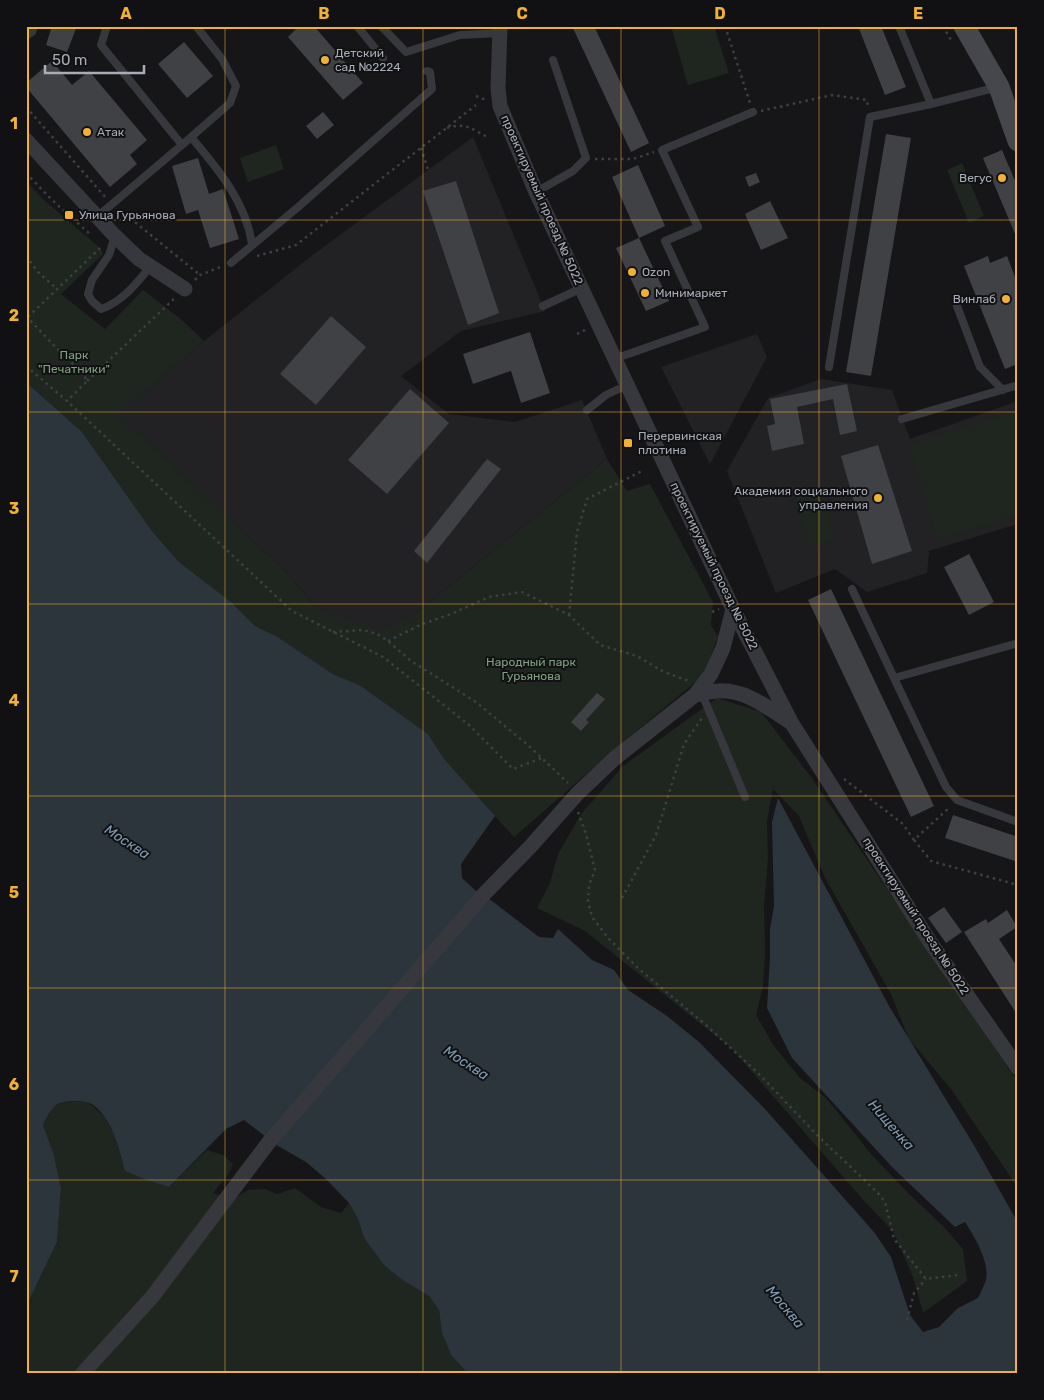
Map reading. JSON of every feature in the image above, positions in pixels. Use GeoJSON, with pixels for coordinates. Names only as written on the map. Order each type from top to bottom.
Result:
{"type":"FeatureCollection","features":[{"type":"Feature","properties":{"kind":"main road"},"geometry":{"type":"LineString","coordinates":[[964,26],[999,87],[1017,139]]}},
{"type":"Feature","properties":{"kind":"street","name":"проектируемый проезд № 5022"},"geometry":{"type":"LineString","coordinates":[[500,30],[498,88],[500,104],[536,192],[733,609],[791,722],[930,942],[1018,1068]]}},
{"type":"Feature","properties":{"kind":"street"},"geometry":{"type":"LineString","coordinates":[[26,140],[115,236],[139,259],[186,289]]}},
{"type":"Feature","properties":{"kind":"street"},"geometry":{"type":"LineString","coordinates":[[82,1374],[152,1297],[269,1142],[485,893],[530,847],[575,796],[615,758],[696,690],[710,674],[722,648],[733,609]]}},
{"type":"Feature","properties":{"kind":"street"},"geometry":{"type":"LineString","coordinates":[[696,690],[736,692],[755,700],[791,722]]}},
{"type":"Feature","properties":{"kind":"lane"},"geometry":{"type":"LineString","coordinates":[[26,36],[32,32],[34,26]]}},
{"type":"Feature","properties":{"kind":"lane"},"geometry":{"type":"LineString","coordinates":[[107,26],[101,45],[182,145]]}},
{"type":"Feature","properties":{"kind":"lane"},"geometry":{"type":"LineString","coordinates":[[98,216],[230,103],[236,86],[222,59],[196,26]]}},
{"type":"Feature","properties":{"kind":"lane"},"geometry":{"type":"LineString","coordinates":[[381,26],[406,52],[460,35],[500,30]]}},
{"type":"Feature","properties":{"kind":"lane"},"geometry":{"type":"LineString","coordinates":[[899,26],[931,104]]}},
{"type":"Feature","properties":{"kind":"lane"},"geometry":{"type":"LineString","coordinates":[[359,27],[383,58]]}},
{"type":"Feature","properties":{"kind":"lane"},"geometry":{"type":"LineString","coordinates":[[536,192],[573,171],[586,158],[553,60]]}},
{"type":"Feature","properties":{"kind":"lane"},"geometry":{"type":"LineString","coordinates":[[231,263],[297,208],[432,89],[430,72],[427,71]]}},
{"type":"Feature","properties":{"kind":"lane"},"geometry":{"type":"LineString","coordinates":[[829,367],[870,117],[999,87]]}},
{"type":"Feature","properties":{"kind":"lane"},"geometry":{"type":"LineString","coordinates":[[614,358],[705,327],[665,241],[698,227],[662,150],[753,112]]}},
{"type":"Feature","properties":{"kind":"lane"},"geometry":{"type":"LineString","coordinates":[[191,136],[237,196],[250,226],[252,244]]}},
{"type":"Feature","properties":{"kind":"lane"},"geometry":{"type":"LineString","coordinates":[[115,236],[109,255],[92,280],[88,294],[100,309],[113,305],[135,285],[150,267]]}},
{"type":"Feature","properties":{"kind":"lane"},"geometry":{"type":"LineString","coordinates":[[543,306],[582,288]]}},
{"type":"Feature","properties":{"kind":"lane"},"geometry":{"type":"LineString","coordinates":[[957,306],[980,366],[1003,390]]}},
{"type":"Feature","properties":{"kind":"lane"},"geometry":{"type":"LineString","coordinates":[[902,419],[1018,385]]}},
{"type":"Feature","properties":{"kind":"lane"},"geometry":{"type":"LineString","coordinates":[[587,410],[606,395],[627,386]]}},
{"type":"Feature","properties":{"kind":"lane"},"geometry":{"type":"LineString","coordinates":[[852,589],[946,787],[957,800],[1018,822]]}},
{"type":"Feature","properties":{"kind":"lane"},"geometry":{"type":"LineString","coordinates":[[894,678],[1018,644]]}},
{"type":"Feature","properties":{"kind":"lane"},"geometry":{"type":"LineString","coordinates":[[696,690],[708,708],[745,797]]}},
{"type":"Feature","properties":{"kind":"path"},"geometry":{"type":"LineString","coordinates":[[725,26],[753,112],[832,96],[867,100]]}},
{"type":"Feature","properties":{"kind":"path"},"geometry":{"type":"LineString","coordinates":[[67,401],[200,275],[231,263],[296,245],[476,105]]}},
{"type":"Feature","properties":{"kind":"path"},"geometry":{"type":"LineString","coordinates":[[446,129],[459,125],[471,128],[489,138]]}},
{"type":"Feature","properties":{"kind":"path"},"geometry":{"type":"LineString","coordinates":[[421,148],[428,170]]}},
{"type":"Feature","properties":{"kind":"path"},"geometry":{"type":"LineString","coordinates":[[586,158],[633,159],[662,150]]}},
{"type":"Feature","properties":{"kind":"path"},"geometry":{"type":"LineString","coordinates":[[26,173],[52,200],[91,235]]}},
{"type":"Feature","properties":{"kind":"path"},"geometry":{"type":"LineString","coordinates":[[87,381],[82,372],[62,354],[27,316],[100,248]]}},
{"type":"Feature","properties":{"kind":"path"},"geometry":{"type":"LineString","coordinates":[[26,256],[38,272],[57,290]]}},
{"type":"Feature","properties":{"kind":"path"},"geometry":{"type":"LineString","coordinates":[[26,366],[67,401],[292,611],[383,657],[469,725],[513,768],[542,758]]}},
{"type":"Feature","properties":{"kind":"path"},"geometry":{"type":"LineString","coordinates":[[569,616],[576,532],[587,499],[642,471]]}},
{"type":"Feature","properties":{"kind":"path"},"geometry":{"type":"LineString","coordinates":[[388,641],[420,625],[488,597],[522,592],[569,616],[600,646],[637,656],[696,690]]}},
{"type":"Feature","properties":{"kind":"path"},"geometry":{"type":"LineString","coordinates":[[333,632],[363,630],[377,634],[411,661],[476,702],[542,758],[575,796],[595,870],[590,885],[588,902],[592,917],[609,939],[639,969],[706,1025],[759,1074],[819,1137],[877,1192],[885,1202],[894,1239],[926,1279]]}},
{"type":"Feature","properties":{"kind":"path"},"geometry":{"type":"LineString","coordinates":[[622,898],[656,835],[684,744],[708,708]]}},
{"type":"Feature","properties":{"kind":"path"},"geometry":{"type":"LineString","coordinates":[[843,778],[903,824],[931,861],[1018,885]]}},
{"type":"Feature","properties":{"kind":"path"},"geometry":{"type":"LineString","coordinates":[[914,840],[957,800]]}},
{"type":"Feature","properties":{"kind":"path"},"geometry":{"type":"LineString","coordinates":[[907,1320],[914,1293],[926,1279],[958,1275]]}},
{"type":"Feature","properties":{"kind":"shaded area"},"geometry":{"type":"Polygon","coordinates":[[[473,137],[545,311],[461,331],[401,376],[449,414],[515,422],[582,400],[607,459],[415,614],[381,632],[315,607],[285,571],[116,414],[314,254],[473,137]]]}},
{"type":"Feature","properties":{"kind":"shaded area"},"geometry":{"type":"Polygon","coordinates":[[[757,334],[767,357],[710,464],[661,367],[757,334]]]}},
{"type":"Feature","properties":{"kind":"shaded area","name":"Академия социального управления"},"geometry":{"type":"Polygon","coordinates":[[[821,379],[892,390],[910,439],[1018,401],[1018,524],[929,551],[927,573],[867,592],[835,569],[776,593],[727,471],[768,398],[821,379]]]}},
{"type":"Feature","properties":{"kind":"green space"},"geometry":{"type":"Polygon","coordinates":[[[671,26],[714,26],[729,73],[688,85],[671,26]]]}},
{"type":"Feature","properties":{"kind":"green space"},"geometry":{"type":"Polygon","coordinates":[[[276,145],[284,169],[248,182],[240,158],[276,145]]]}},
{"type":"Feature","properties":{"kind":"green space"},"geometry":{"type":"Polygon","coordinates":[[[962,163],[984,216],[969,223],[947,170],[962,163]]]}},
{"type":"Feature","properties":{"kind":"green space","name":"Народный парк Гурьянова"},"geometry":{"type":"Polygon","coordinates":[[[26,181],[44,200],[100,248],[103,254],[61,294],[105,329],[143,290],[182,320],[204,341],[117,414],[285,571],[315,607],[382,631],[415,614],[607,459],[627,491],[650,484],[713,602],[711,625],[718,637],[704,675],[514,837],[445,760],[428,734],[361,686],[333,674],[276,636],[255,626],[231,602],[179,562],[152,531],[82,432],[26,382],[26,181]]]}},
{"type":"Feature","properties":{"kind":"green space"},"geometry":{"type":"Polygon","coordinates":[[[1018,410],[1018,515],[938,540],[909,445],[1018,410]]]}},
{"type":"Feature","properties":{"kind":"green space"},"geometry":{"type":"Polygon","coordinates":[[[819,489],[836,539],[811,548],[794,498],[819,489]]]}},
{"type":"Feature","properties":{"kind":"green space"},"geometry":{"type":"Polygon","coordinates":[[[717,698],[761,712],[811,777],[1018,1082],[1018,1188],[951,1089],[909,1039],[891,994],[825,878],[799,816],[773,789],[767,821],[768,858],[764,905],[765,954],[763,986],[756,1015],[774,1046],[800,1078],[826,1098],[872,1155],[943,1226],[963,1249],[967,1281],[923,1313],[913,1277],[893,1231],[865,1202],[732,1049],[585,931],[537,908],[550,883],[558,854],[581,814],[623,766],[717,698]]]}},
{"type":"Feature","properties":{"kind":"green space"},"geometry":{"type":"Polygon","coordinates":[[[64,1101],[88,1102],[106,1118],[114,1134],[125,1171],[169,1187],[207,1150],[223,1155],[233,1164],[228,1175],[213,1193],[233,1199],[248,1190],[265,1189],[277,1194],[295,1188],[321,1207],[341,1213],[349,1203],[358,1219],[364,1238],[404,1281],[429,1296],[439,1310],[442,1333],[451,1355],[468,1374],[26,1374],[26,1307],[57,1242],[61,1188],[54,1155],[43,1125],[52,1108],[64,1101]]]}},
{"type":"Feature","properties":{"kind":"water"},"geometry":{"type":"Polygon","coordinates":[[[26,382],[82,432],[152,531],[179,562],[231,602],[255,626],[276,636],[333,674],[361,686],[428,734],[445,760],[495,816],[461,864],[462,878],[475,890],[539,937],[553,938],[558,929],[592,960],[614,970],[628,990],[667,1016],[699,1042],[765,1109],[874,1232],[891,1257],[910,1315],[923,1332],[939,1327],[958,1308],[978,1298],[986,1280],[986,1265],[973,1234],[965,1222],[955,1227],[893,1168],[792,1058],[767,1008],[770,929],[774,906],[772,822],[778,798],[889,1006],[975,1147],[1018,1223],[1018,1374],[468,1374],[451,1355],[442,1333],[439,1310],[429,1296],[404,1281],[385,1266],[364,1238],[358,1219],[349,1203],[306,1162],[278,1146],[244,1120],[226,1129],[169,1187],[125,1171],[114,1133],[104,1116],[90,1103],[74,1101],[62,1102],[54,1107],[43,1125],[54,1155],[61,1188],[57,1242],[26,1307],[26,382]]]}},
{"type":"Feature","properties":{"kind":"building"},"geometry":{"type":"Polygon","coordinates":[[[52,26],[77,26],[67,52],[46,45],[52,26]]]}},
{"type":"Feature","properties":{"kind":"building","name":"Детский сад №2224"},"geometry":{"type":"Polygon","coordinates":[[[299,26],[314,26],[363,83],[343,100],[288,37],[299,26]]]}},
{"type":"Feature","properties":{"kind":"building"},"geometry":{"type":"Polygon","coordinates":[[[572,26],[594,26],[649,143],[631,152],[572,26]]]}},
{"type":"Feature","properties":{"kind":"building"},"geometry":{"type":"Polygon","coordinates":[[[858,26],[881,26],[906,87],[885,95],[858,26]]]}},
{"type":"Feature","properties":{"kind":"building"},"geometry":{"type":"Polygon","coordinates":[[[184,42],[213,76],[187,98],[158,64],[184,42]]]}},
{"type":"Feature","properties":{"kind":"building"},"geometry":{"type":"Polygon","coordinates":[[[52,61],[72,85],[89,71],[147,140],[130,155],[137,164],[110,187],[26,87],[26,83],[52,61]]]}},
{"type":"Feature","properties":{"kind":"building"},"geometry":{"type":"Polygon","coordinates":[[[323,112],[334,125],[317,139],[306,126],[323,112]]]}},
{"type":"Feature","properties":{"kind":"building"},"geometry":{"type":"Polygon","coordinates":[[[886,134],[911,138],[871,376],[846,372],[886,134]]]}},
{"type":"Feature","properties":{"kind":"building"},"geometry":{"type":"Polygon","coordinates":[[[1002,150],[1018,188],[1018,241],[983,158],[1002,150]]]}},
{"type":"Feature","properties":{"kind":"building"},"geometry":{"type":"Polygon","coordinates":[[[198,158],[209,194],[223,189],[239,239],[210,248],[198,210],[186,214],[172,166],[198,158]]]}},
{"type":"Feature","properties":{"kind":"building"},"geometry":{"type":"Polygon","coordinates":[[[638,165],[665,226],[639,238],[612,177],[638,165]]]}},
{"type":"Feature","properties":{"kind":"building"},"geometry":{"type":"Polygon","coordinates":[[[756,173],[760,182],[749,187],[745,177],[756,173]]]}},
{"type":"Feature","properties":{"kind":"building"},"geometry":{"type":"Polygon","coordinates":[[[456,181],[499,313],[468,325],[423,191],[456,181]]]}},
{"type":"Feature","properties":{"kind":"building"},"geometry":{"type":"Polygon","coordinates":[[[770,201],[788,238],[761,250],[745,214],[770,201]]]}},
{"type":"Feature","properties":{"kind":"building"},"geometry":{"type":"Polygon","coordinates":[[[639,238],[669,301],[646,311],[616,248],[639,238]]]}},
{"type":"Feature","properties":{"kind":"building"},"geometry":{"type":"Polygon","coordinates":[[[988,256],[990,263],[1007,256],[1018,285],[1018,364],[1005,369],[964,266],[988,256]]]}},
{"type":"Feature","properties":{"kind":"building"},"geometry":{"type":"Polygon","coordinates":[[[331,316],[366,347],[316,405],[280,374],[331,316]]]}},
{"type":"Feature","properties":{"kind":"building"},"geometry":{"type":"Polygon","coordinates":[[[530,332],[550,393],[521,403],[511,371],[473,384],[463,354],[530,332]]]}},
{"type":"Feature","properties":{"kind":"building"},"geometry":{"type":"Polygon","coordinates":[[[847,384],[857,431],[840,435],[833,399],[797,407],[804,444],[772,451],[767,426],[775,424],[770,399],[847,384]]]}},
{"type":"Feature","properties":{"kind":"building"},"geometry":{"type":"Polygon","coordinates":[[[410,389],[449,423],[387,494],[348,460],[410,389]]]}},
{"type":"Feature","properties":{"kind":"building"},"geometry":{"type":"Polygon","coordinates":[[[878,445],[912,551],[872,564],[841,456],[878,445]]]}},
{"type":"Feature","properties":{"kind":"building"},"geometry":{"type":"Polygon","coordinates":[[[487,459],[501,469],[427,563],[414,551],[487,459]]]}},
{"type":"Feature","properties":{"kind":"building"},"geometry":{"type":"Polygon","coordinates":[[[969,554],[994,602],[969,615],[944,567],[969,554]]]}},
{"type":"Feature","properties":{"kind":"building"},"geometry":{"type":"Polygon","coordinates":[[[831,589],[934,806],[911,817],[808,600],[831,589]]]}},
{"type":"Feature","properties":{"kind":"building"},"geometry":{"type":"Polygon","coordinates":[[[597,693],[605,699],[586,720],[589,722],[581,731],[571,722],[597,693]]]}},
{"type":"Feature","properties":{"kind":"building"},"geometry":{"type":"Polygon","coordinates":[[[953,815],[1018,837],[1018,862],[945,838],[953,815]]]}},
{"type":"Feature","properties":{"kind":"building"},"geometry":{"type":"Polygon","coordinates":[[[944,907],[962,932],[946,943],[928,918],[944,907]]]}},
{"type":"Feature","properties":{"kind":"building"},"geometry":{"type":"Polygon","coordinates":[[[1007,910],[1017,927],[999,939],[1018,968],[1018,1016],[964,932],[986,919],[988,923],[1007,910]]]}},
{"type":"Feature","properties":{"kind":"place","name":"Детский сад №2224"},"geometry":{"type":"Point","coordinates":[325,60]}},
{"type":"Feature","properties":{"kind":"place","name":"Атак"},"geometry":{"type":"Point","coordinates":[87,132]}},
{"type":"Feature","properties":{"kind":"place","name":"Вегус"},"geometry":{"type":"Point","coordinates":[1002,178]}},
{"type":"Feature","properties":{"kind":"place","name":"Улица Гурьянова"},"geometry":{"type":"Point","coordinates":[69,215]}},
{"type":"Feature","properties":{"kind":"place","name":"Ozon"},"geometry":{"type":"Point","coordinates":[632,272]}},
{"type":"Feature","properties":{"kind":"place","name":"Минимаркет"},"geometry":{"type":"Point","coordinates":[645,293]}},
{"type":"Feature","properties":{"kind":"place","name":"Винлаб"},"geometry":{"type":"Point","coordinates":[1006,299]}},
{"type":"Feature","properties":{"kind":"place","name":"Перервинская плотина"},"geometry":{"type":"Point","coordinates":[628,443]}},
{"type":"Feature","properties":{"kind":"place","name":"Академия социального управления"},"geometry":{"type":"Point","coordinates":[878,498]}},
{"type":"Feature","properties":{"kind":"park label","name":"Парк \"Печатники\""},"geometry":{"type":"Point","coordinates":[74,362]}},
{"type":"Feature","properties":{"kind":"water label","name":"Москва"},"geometry":{"type":"Point","coordinates":[127,842]}},
{"type":"Feature","properties":{"kind":"water label","name":"Москва"},"geometry":{"type":"Point","coordinates":[466,1063]}},
{"type":"Feature","properties":{"kind":"water label","name":"Нищенка"},"geometry":{"type":"Point","coordinates":[891,1125]}},
{"type":"Feature","properties":{"kind":"water label","name":"Москва"},"geometry":{"type":"Point","coordinates":[785,1307]}}]}
